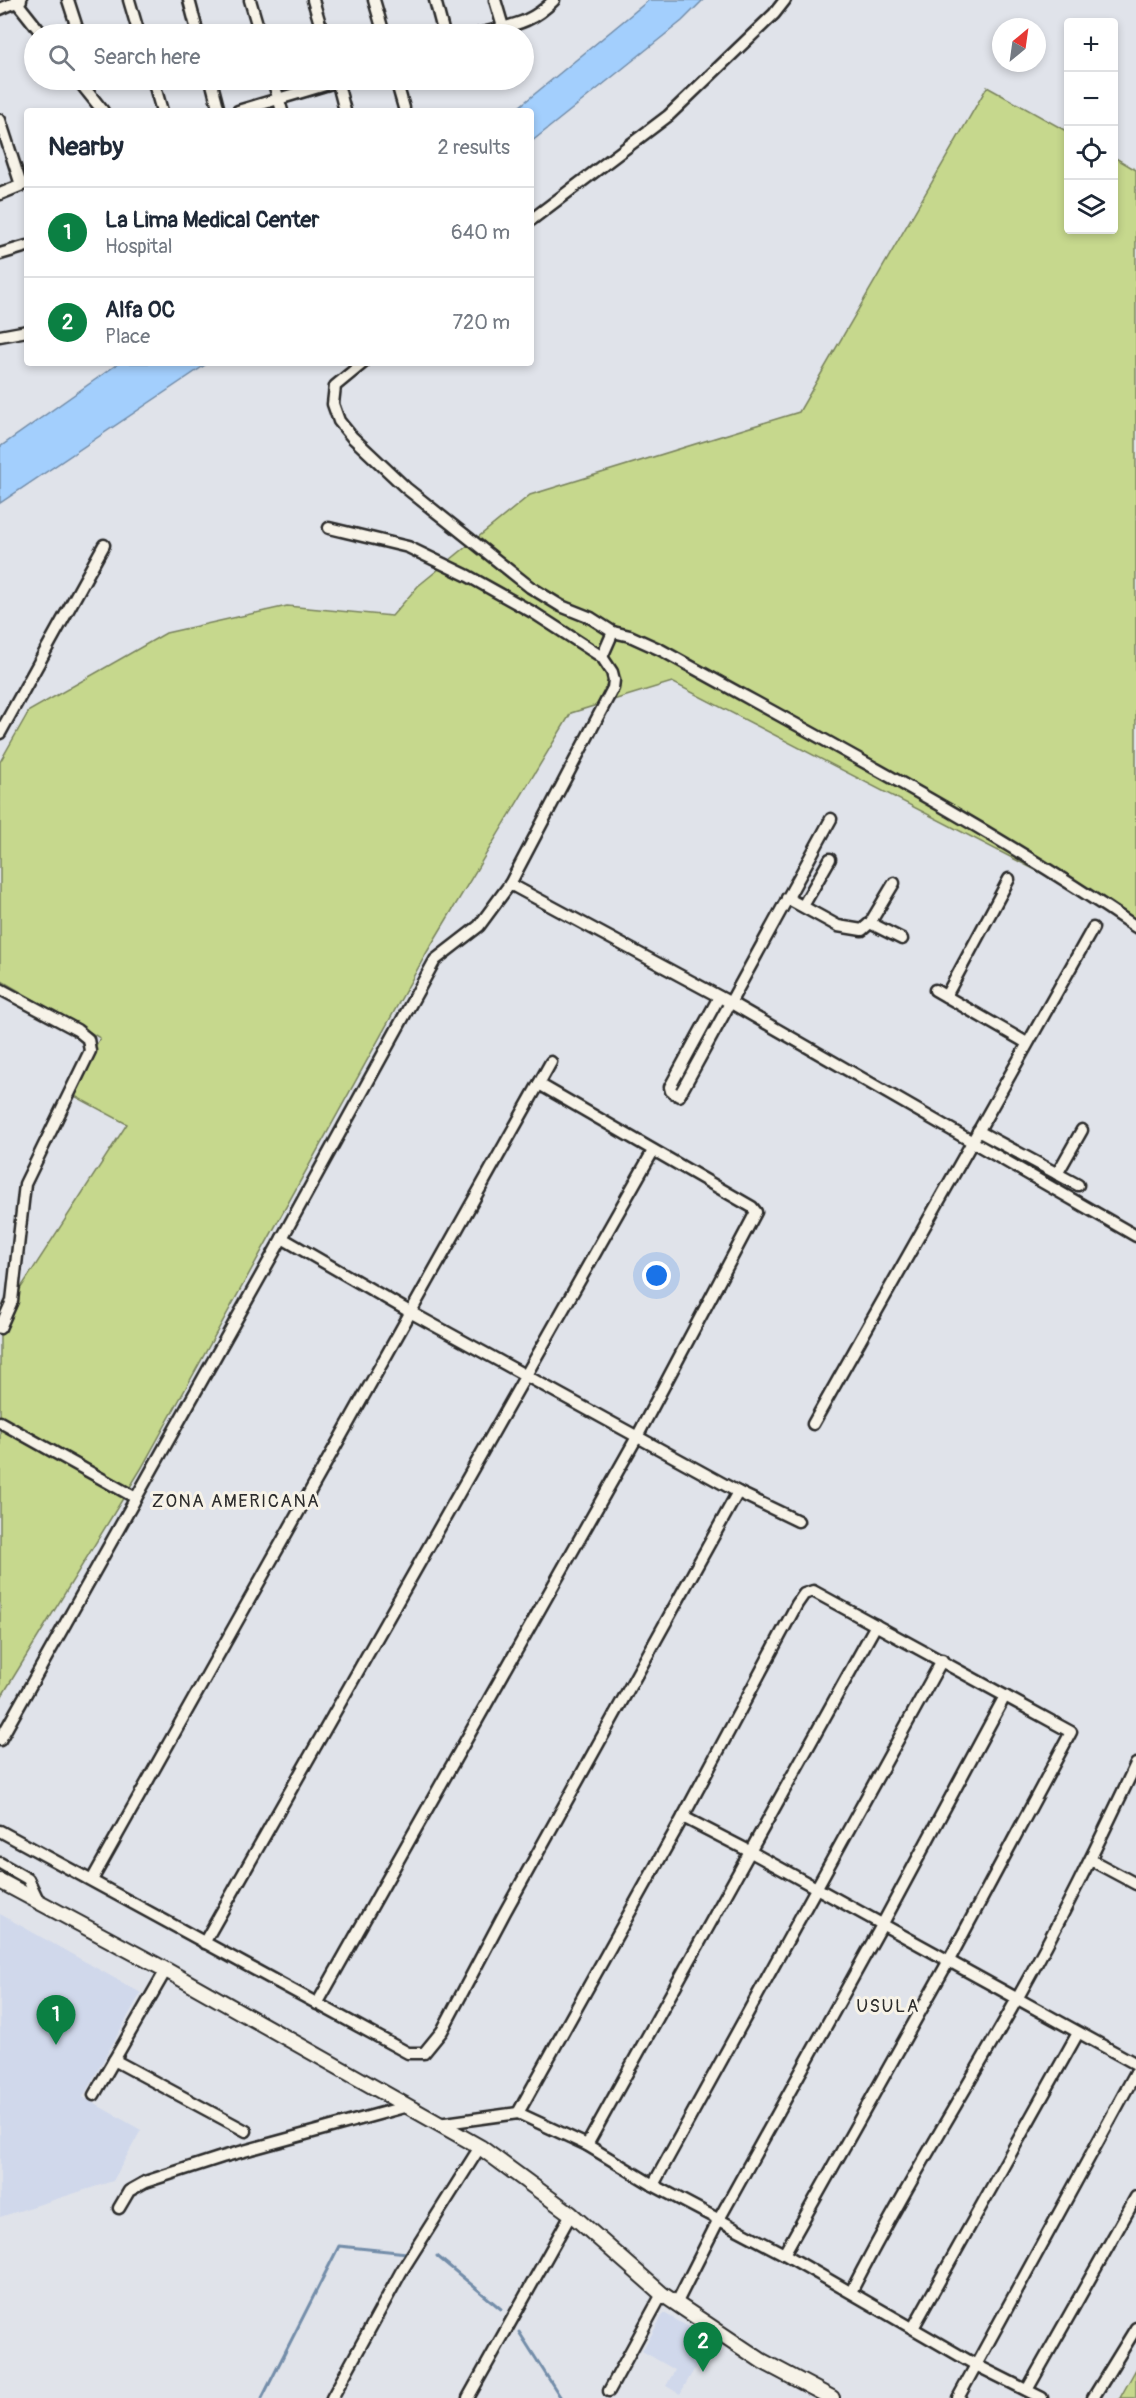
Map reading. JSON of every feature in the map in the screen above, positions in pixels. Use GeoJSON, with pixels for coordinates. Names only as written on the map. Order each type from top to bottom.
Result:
{"type":"FeatureCollection","features":[{"type":"Feature","properties":{"kind":"street"},"geometry":{"type":"LineString","coordinates":[[68,0],[76,24]]}},
{"type":"Feature","properties":{"kind":"street"},"geometry":{"type":"LineString","coordinates":[[129,0],[136,24]]}},
{"type":"Feature","properties":{"kind":"street"},"geometry":{"type":"LineString","coordinates":[[189,0],[195,24]]}},
{"type":"Feature","properties":{"kind":"street"},"geometry":{"type":"LineString","coordinates":[[250,0],[257,24]]}},
{"type":"Feature","properties":{"kind":"street"},"geometry":{"type":"LineString","coordinates":[[313,0],[320,24]]}},
{"type":"Feature","properties":{"kind":"street"},"geometry":{"type":"LineString","coordinates":[[374,0],[381,24]]}},
{"type":"Feature","properties":{"kind":"street"},"geometry":{"type":"LineString","coordinates":[[435,0],[441,24]]}},
{"type":"Feature","properties":{"kind":"street"},"geometry":{"type":"LineString","coordinates":[[495,0],[502,24]]}},
{"type":"Feature","properties":{"kind":"street"},"geometry":{"type":"LineString","coordinates":[[517,24],[538,15],[554,0]]}},
{"type":"Feature","properties":{"kind":"street"},"geometry":{"type":"LineString","coordinates":[[534,218],[668,116],[774,14],[784,0]]}},
{"type":"Feature","properties":{"kind":"street"},"geometry":{"type":"LineString","coordinates":[[0,9],[17,1],[34,24]]}},
{"type":"Feature","properties":{"kind":"street"},"geometry":{"type":"LineString","coordinates":[[86,90],[101,108]]}},
{"type":"Feature","properties":{"kind":"street"},"geometry":{"type":"LineString","coordinates":[[156,90],[161,108]]}},
{"type":"Feature","properties":{"kind":"street"},"geometry":{"type":"LineString","coordinates":[[214,90],[218,108]]}},
{"type":"Feature","properties":{"kind":"street"},"geometry":{"type":"LineString","coordinates":[[276,90],[281,108]]}},
{"type":"Feature","properties":{"kind":"street"},"geometry":{"type":"LineString","coordinates":[[247,108],[305,90]]}},
{"type":"Feature","properties":{"kind":"street"},"geometry":{"type":"LineString","coordinates":[[341,90],[344,108]]}},
{"type":"Feature","properties":{"kind":"street"},"geometry":{"type":"LineString","coordinates":[[399,90],[404,108]]}},
{"type":"Feature","properties":{"kind":"street"},"geometry":{"type":"LineString","coordinates":[[0,120],[24,184],[0,194]]}},
{"type":"Feature","properties":{"kind":"street"},"geometry":{"type":"LineString","coordinates":[[0,254],[24,247]]}},
{"type":"Feature","properties":{"kind":"street"},"geometry":{"type":"LineString","coordinates":[[0,336],[24,332]]}},
{"type":"Feature","properties":{"kind":"street"},"geometry":{"type":"LineString","coordinates":[[359,366],[335,386],[333,404],[339,421],[352,437],[406,488],[530,587],[561,606],[591,618],[613,632],[630,636],[661,650],[888,776],[1061,876],[1136,927]]}},
{"type":"Feature","properties":{"kind":"street"},"geometry":{"type":"LineString","coordinates":[[0,1740],[435,960],[479,926],[510,884],[613,688],[612,672],[602,657],[534,612],[408,547],[329,528]]}},
{"type":"Feature","properties":{"kind":"street"},"geometry":{"type":"LineString","coordinates":[[0,733],[104,544]]}},
{"type":"Feature","properties":{"kind":"street"},"geometry":{"type":"LineString","coordinates":[[602,657],[613,632]]}},
{"type":"Feature","properties":{"kind":"street"},"geometry":{"type":"LineString","coordinates":[[719,997],[670,1087],[671,1091],[678,1095],[681,1095],[831,819]]}},
{"type":"Feature","properties":{"kind":"street"},"geometry":{"type":"LineString","coordinates":[[803,906],[830,859]]}},
{"type":"Feature","properties":{"kind":"street"},"geometry":{"type":"LineString","coordinates":[[946,996],[1009,879]]}},
{"type":"Feature","properties":{"kind":"street"},"geometry":{"type":"LineString","coordinates":[[788,898],[838,926],[861,930],[870,923],[894,883]]}},
{"type":"Feature","properties":{"kind":"street"},"geometry":{"type":"LineString","coordinates":[[510,884],[976,1136],[1136,1236]]}},
{"type":"Feature","properties":{"kind":"street"},"geometry":{"type":"LineString","coordinates":[[870,923],[902,939]]}},
{"type":"Feature","properties":{"kind":"street"},"geometry":{"type":"LineString","coordinates":[[813,1424],[1093,928]]}},
{"type":"Feature","properties":{"kind":"street"},"geometry":{"type":"LineString","coordinates":[[0,989],[77,1030],[88,1039],[90,1051],[25,1184],[12,1301],[0,1328]]}},
{"type":"Feature","properties":{"kind":"street"},"geometry":{"type":"LineString","coordinates":[[936,990],[1027,1043]]}},
{"type":"Feature","properties":{"kind":"street"},"geometry":{"type":"LineString","coordinates":[[92,1880],[551,1062]]}},
{"type":"Feature","properties":{"kind":"street"},"geometry":{"type":"LineString","coordinates":[[317,2004],[637,1437],[756,1212],[752,1207],[539,1084]]}},
{"type":"Feature","properties":{"kind":"street"},"geometry":{"type":"LineString","coordinates":[[1058,1174],[1082,1130]]}},
{"type":"Feature","properties":{"kind":"street"},"geometry":{"type":"LineString","coordinates":[[976,1136],[1078,1185]]}},
{"type":"Feature","properties":{"kind":"street"},"geometry":{"type":"LineString","coordinates":[[204,1943],[653,1151]]}},
{"type":"Feature","properties":{"kind":"street"},"geometry":{"type":"LineString","coordinates":[[282,1238],[525,1376],[738,1492],[798,1521]]}},
{"type":"Feature","properties":{"kind":"street"},"geometry":{"type":"LineString","coordinates":[[0,1422],[136,1498]]}},
{"type":"Feature","properties":{"kind":"street"},"geometry":{"type":"LineString","coordinates":[[0,1831],[408,2053],[424,2053],[442,2031],[505,1912],[738,1492]]}},
{"type":"Feature","properties":{"kind":"street"},"geometry":{"type":"LineString","coordinates":[[518,2113],[804,1594],[813,1591],[1071,1732],[948,1962],[784,2254]]}},
{"type":"Feature","properties":{"kind":"street"},"geometry":{"type":"LineString","coordinates":[[587,2145],[876,1625]]}},
{"type":"Feature","properties":{"kind":"street"},"geometry":{"type":"LineString","coordinates":[[653,2185],[942,1660]]}},
{"type":"Feature","properties":{"kind":"street"},"geometry":{"type":"LineString","coordinates":[[676,2304],[718,2221],[882,1925],[1005,1696]]}},
{"type":"Feature","properties":{"kind":"street"},"geometry":{"type":"LineString","coordinates":[[851,2292],[914,2175],[1017,1999],[1091,1860],[1136,1764]]}},
{"type":"Feature","properties":{"kind":"street"},"geometry":{"type":"LineString","coordinates":[[683,1817],[751,1852],[1136,2064]]}},
{"type":"Feature","properties":{"kind":"street"},"geometry":{"type":"LineString","coordinates":[[1091,1860],[1136,1884]]}},
{"type":"Feature","properties":{"kind":"street"},"geometry":{"type":"LineString","coordinates":[[0,1863],[28,1879],[38,1900]]}},
{"type":"Feature","properties":{"kind":"street"},"geometry":{"type":"LineString","coordinates":[[0,1881],[166,1970],[480,2147],[572,2214],[676,2304],[762,2361],[832,2398]]}},
{"type":"Feature","properties":{"kind":"street"},"geometry":{"type":"LineString","coordinates":[[94,2095],[166,1970]]}},
{"type":"Feature","properties":{"kind":"street"},"geometry":{"type":"LineString","coordinates":[[913,2328],[1078,2033]]}},
{"type":"Feature","properties":{"kind":"street"},"geometry":{"type":"LineString","coordinates":[[114,2060],[246,2131]]}},
{"type":"Feature","properties":{"kind":"street"},"geometry":{"type":"LineString","coordinates":[[958,2398],[1136,2072]]}},
{"type":"Feature","properties":{"kind":"street"},"geometry":{"type":"LineString","coordinates":[[119,2208],[129,2192],[145,2182],[222,2157],[408,2106]]}},
{"type":"Feature","properties":{"kind":"street"},"geometry":{"type":"LineString","coordinates":[[438,2124],[518,2113],[587,2145],[653,2185],[784,2254],[976,2365],[1042,2398]]}},
{"type":"Feature","properties":{"kind":"street"},"geometry":{"type":"LineString","coordinates":[[332,2398],[401,2272],[480,2147]]}},
{"type":"Feature","properties":{"kind":"street"},"geometry":{"type":"LineString","coordinates":[[1027,2390],[1136,2197]]}},
{"type":"Feature","properties":{"kind":"street"},"geometry":{"type":"LineString","coordinates":[[468,2398],[572,2214]]}},
{"type":"Feature","properties":{"kind":"street"},"geometry":{"type":"LineString","coordinates":[[609,2391],[662,2294]]}},
{"type":"Feature","properties":{"kind":"street"},"geometry":{"type":"LineString","coordinates":[[1093,2398],[1136,2328]]}},
{"type":"Feature","properties":{"kind":"shaded area"},"geometry":{"type":"Polygon","coordinates":[[[0,1914],[141,1993],[83,2097],[141,2130],[113,2181],[0,2217],[0,1914]]]}},
{"type":"Feature","properties":{"kind":"shaded area"},"geometry":{"type":"Polygon","coordinates":[[[664,2313],[711,2340],[680,2394],[666,2386],[675,2370],[642,2351],[664,2313]]]}},
{"type":"Feature","properties":{"kind":"green space"},"geometry":{"type":"Polygon","coordinates":[[[987,87],[1064,130],[1064,234],[1118,234],[1118,159],[1136,170],[1136,922],[672,682],[571,713],[427,952],[141,1469],[0,1699],[0,1320],[127,1124],[69,1093],[100,1038],[0,980],[0,762],[29,711],[166,633],[287,606],[392,616],[418,586],[530,495],[799,412],[987,87]]]}},
{"type":"Feature","properties":{"kind":"green space"},"geometry":{"type":"Polygon","coordinates":[[[1136,2369],[1136,2398],[1120,2398],[1136,2369]]]}},
{"type":"Feature","properties":{"kind":"water"},"geometry":{"type":"Polygon","coordinates":[[[649,0],[703,0],[682,21],[534,140],[534,108],[518,108],[649,0]]]}},
{"type":"Feature","properties":{"kind":"water"},"geometry":{"type":"Polygon","coordinates":[[[115,366],[204,366],[0,503],[0,447],[115,366]]]}},
{"type":"Feature","properties":{"kind":"waterway"},"geometry":{"type":"LineString","coordinates":[[262,2398],[339,2246],[407,2253]]}},
{"type":"Feature","properties":{"kind":"waterway"},"geometry":{"type":"LineString","coordinates":[[437,2256],[501,2309]]}},
{"type":"Feature","properties":{"kind":"waterway"},"geometry":{"type":"LineString","coordinates":[[519,2332],[561,2398]]}},
{"type":"Feature","properties":{"kind":"place","name":"La Lima Medical Center"},"geometry":{"type":"Point","coordinates":[56,2045]}},
{"type":"Feature","properties":{"kind":"place","name":"Alfa OC"},"geometry":{"type":"Point","coordinates":[703,2372]}},
{"type":"Feature","properties":{"kind":"district","name":"ZONA AMERICANA"},"geometry":{"type":"Point","coordinates":[236,1501]}},
{"type":"Feature","properties":{"kind":"district","name":"USULA"},"geometry":{"type":"Point","coordinates":[888,2006]}}]}
